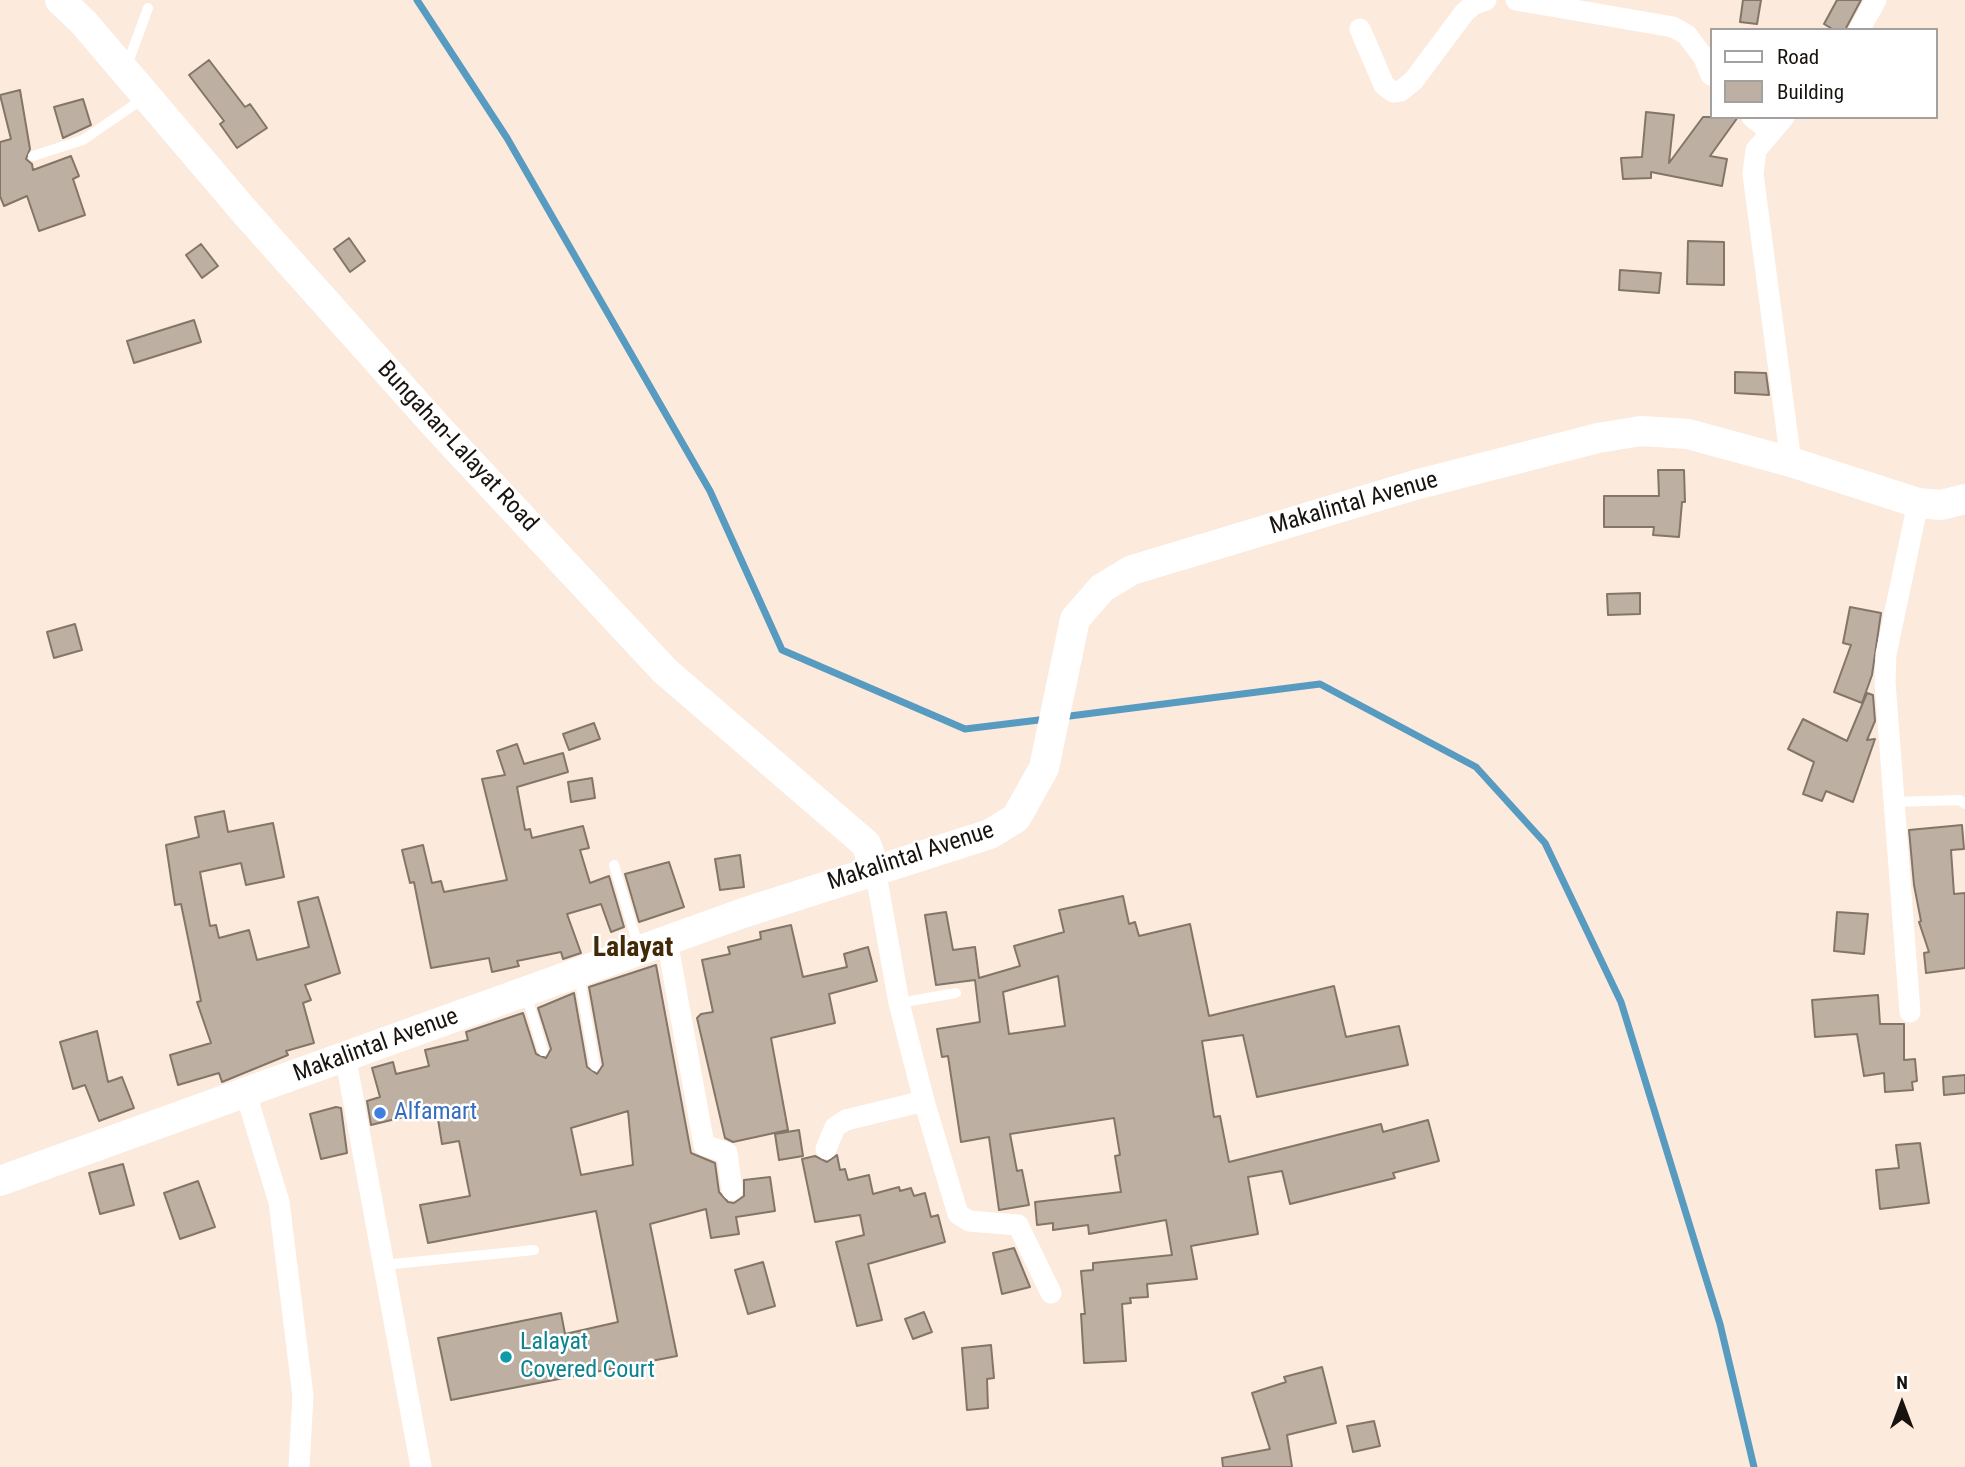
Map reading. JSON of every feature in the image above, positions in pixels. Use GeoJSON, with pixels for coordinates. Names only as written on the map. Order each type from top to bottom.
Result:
{"type":"FeatureCollection","features":[{"type":"Feature","properties":{"kind":"main road","name":"Bungahan-Lalayat Road"},"geometry":{"type":"LineString","coordinates":[[60,0],[438,428],[656,661],[866,844],[874,869]]}},
{"type":"Feature","properties":{"kind":"main road","name":"Makalintal Avenue"},"geometry":{"type":"LineString","coordinates":[[0,1181],[667,940],[874,869],[990,834],[1016,818],[1044,768],[1075,619],[1102,589],[1132,570],[1415,485],[1598,438],[1641,431],[1688,434],[1791,462],[1918,503],[1941,505],[1965,499]]}},
{"type":"Feature","properties":{"kind":"street"},"geometry":{"type":"LineString","coordinates":[[1360,30],[1384,85],[1393,92],[1401,91],[1414,80],[1464,13],[1474,4],[1486,0]]}},
{"type":"Feature","properties":{"kind":"street"},"geometry":{"type":"LineString","coordinates":[[1516,0],[1673,27],[1687,35],[1710,73]]}},
{"type":"Feature","properties":{"kind":"street"},"geometry":{"type":"LineString","coordinates":[[1860,28],[1876,0]]}},
{"type":"Feature","properties":{"kind":"street"},"geometry":{"type":"LineString","coordinates":[[1758,119],[1777,125],[1756,149],[1753,174],[1791,462]]}},
{"type":"Feature","properties":{"kind":"street"},"geometry":{"type":"LineString","coordinates":[[1910,1012],[1885,682],[1886,654],[1918,503]]}},
{"type":"Feature","properties":{"kind":"street"},"geometry":{"type":"LineString","coordinates":[[874,869],[900,1003],[924,1101],[958,1214],[969,1221],[1018,1225],[1051,1293]]}},
{"type":"Feature","properties":{"kind":"street"},"geometry":{"type":"LineString","coordinates":[[667,940],[704,1145],[727,1153],[732,1190]]}},
{"type":"Feature","properties":{"kind":"street"},"geometry":{"type":"LineString","coordinates":[[345,1055],[421,1467]]}},
{"type":"Feature","properties":{"kind":"street"},"geometry":{"type":"LineString","coordinates":[[246,1094],[279,1202],[303,1396],[299,1467]]}},
{"type":"Feature","properties":{"kind":"street"},"geometry":{"type":"LineString","coordinates":[[826,1149],[835,1127],[846,1120],[924,1101]]}},
{"type":"Feature","properties":{"kind":"lane"},"geometry":{"type":"LineString","coordinates":[[124,71],[148,8]]}},
{"type":"Feature","properties":{"kind":"lane"},"geometry":{"type":"LineString","coordinates":[[33,156],[83,140],[106,127],[146,96]]}},
{"type":"Feature","properties":{"kind":"lane"},"geometry":{"type":"LineString","coordinates":[[1895,802],[1960,800],[1965,804]]}},
{"type":"Feature","properties":{"kind":"lane"},"geometry":{"type":"LineString","coordinates":[[614,864],[639,951]]}},
{"type":"Feature","properties":{"kind":"lane"},"geometry":{"type":"LineString","coordinates":[[579,973],[595,1066]]}},
{"type":"Feature","properties":{"kind":"lane"},"geometry":{"type":"LineString","coordinates":[[526,992],[543,1051]]}},
{"type":"Feature","properties":{"kind":"lane"},"geometry":{"type":"LineString","coordinates":[[900,1003],[956,993]]}},
{"type":"Feature","properties":{"kind":"lane"},"geometry":{"type":"LineString","coordinates":[[383,1265],[534,1250]]}},
{"type":"Feature","properties":{"kind":"building"},"geometry":{"type":"Polygon","coordinates":[[[1743,0],[1761,0],[1757,24],[1740,22],[1743,0]]]}},
{"type":"Feature","properties":{"kind":"building"},"geometry":{"type":"Polygon","coordinates":[[[1837,0],[1861,0],[1846,28],[1831,28],[1824,24],[1837,0]]]}},
{"type":"Feature","properties":{"kind":"building"},"geometry":{"type":"Polygon","coordinates":[[[209,60],[245,107],[250,104],[267,128],[237,148],[220,124],[224,121],[189,75],[209,60]]]}},
{"type":"Feature","properties":{"kind":"building"},"geometry":{"type":"Polygon","coordinates":[[[20,90],[30,149],[26,159],[32,164],[33,170],[71,156],[79,176],[73,179],[85,215],[39,231],[27,196],[4,206],[0,196],[0,142],[11,139],[0,95],[20,90]]]}},
{"type":"Feature","properties":{"kind":"building"},"geometry":{"type":"Polygon","coordinates":[[[83,99],[91,125],[63,138],[54,107],[83,99]]]}},
{"type":"Feature","properties":{"kind":"building"},"geometry":{"type":"Polygon","coordinates":[[[1646,112],[1674,115],[1669,163],[1703,117],[1737,119],[1710,156],[1727,159],[1722,186],[1651,172],[1651,178],[1623,179],[1621,158],[1642,157],[1646,112]]]}},
{"type":"Feature","properties":{"kind":"building"},"geometry":{"type":"Polygon","coordinates":[[[349,238],[365,261],[350,272],[334,249],[349,238]]]}},
{"type":"Feature","properties":{"kind":"building"},"geometry":{"type":"Polygon","coordinates":[[[1688,241],[1724,242],[1724,285],[1687,284],[1688,241]]]}},
{"type":"Feature","properties":{"kind":"building"},"geometry":{"type":"Polygon","coordinates":[[[201,244],[218,266],[202,278],[186,255],[201,244]]]}},
{"type":"Feature","properties":{"kind":"building"},"geometry":{"type":"Polygon","coordinates":[[[1620,270],[1661,273],[1659,293],[1619,290],[1620,270]]]}},
{"type":"Feature","properties":{"kind":"building"},"geometry":{"type":"Polygon","coordinates":[[[194,320],[201,342],[134,363],[127,341],[194,320]]]}},
{"type":"Feature","properties":{"kind":"building"},"geometry":{"type":"Polygon","coordinates":[[[1735,372],[1766,373],[1769,395],[1735,393],[1735,372]]]}},
{"type":"Feature","properties":{"kind":"building"},"geometry":{"type":"Polygon","coordinates":[[[1658,470],[1684,470],[1685,502],[1682,502],[1679,537],[1653,535],[1654,527],[1604,527],[1604,496],[1659,496],[1658,470]]]}},
{"type":"Feature","properties":{"kind":"building"},"geometry":{"type":"Polygon","coordinates":[[[1640,593],[1640,614],[1608,615],[1607,594],[1640,593]]]}},
{"type":"Feature","properties":{"kind":"building"},"geometry":{"type":"Polygon","coordinates":[[[1850,607],[1881,613],[1872,675],[1862,703],[1834,692],[1851,645],[1843,643],[1850,607]]]}},
{"type":"Feature","properties":{"kind":"building"},"geometry":{"type":"Polygon","coordinates":[[[75,624],[82,650],[54,658],[47,632],[75,624]]]}},
{"type":"Feature","properties":{"kind":"building"},"geometry":{"type":"Polygon","coordinates":[[[1867,693],[1873,695],[1875,721],[1867,740],[1875,739],[1853,802],[1826,791],[1822,801],[1803,794],[1814,762],[1788,749],[1803,719],[1847,741],[1867,693]]]}},
{"type":"Feature","properties":{"kind":"building"},"geometry":{"type":"Polygon","coordinates":[[[594,723],[600,739],[569,750],[563,734],[594,723]]]}},
{"type":"Feature","properties":{"kind":"building"},"geometry":{"type":"Polygon","coordinates":[[[517,744],[524,764],[563,753],[568,772],[517,787],[525,830],[530,829],[532,838],[583,826],[589,848],[580,850],[590,883],[609,876],[624,927],[611,932],[601,904],[567,914],[581,953],[563,959],[561,952],[517,961],[519,966],[492,972],[489,958],[431,968],[414,882],[410,883],[402,850],[423,845],[432,883],[441,881],[444,892],[507,880],[482,779],[505,775],[497,751],[517,744]]]}},
{"type":"Feature","properties":{"kind":"building"},"geometry":{"type":"Polygon","coordinates":[[[592,778],[595,798],[571,802],[568,782],[592,778]]]}},
{"type":"Feature","properties":{"kind":"building"},"geometry":{"type":"Polygon","coordinates":[[[224,811],[228,832],[273,823],[284,877],[246,885],[241,863],[200,872],[210,926],[216,925],[219,938],[249,930],[257,960],[309,947],[298,902],[318,897],[340,973],[305,985],[311,1000],[303,1003],[314,1043],[286,1051],[288,1055],[222,1082],[219,1073],[178,1085],[170,1055],[211,1043],[197,1002],[201,1001],[181,904],[175,905],[166,845],[199,837],[195,817],[224,811]]]}},
{"type":"Feature","properties":{"kind":"building"},"geometry":{"type":"Polygon","coordinates":[[[1962,825],[1964,849],[1951,850],[1954,894],[1965,893],[1965,968],[1926,973],[1924,953],[1929,952],[1919,922],[1909,830],[1962,825]]]}},
{"type":"Feature","properties":{"kind":"building"},"geometry":{"type":"Polygon","coordinates":[[[740,855],[744,887],[720,890],[715,859],[740,855]]]}},
{"type":"Feature","properties":{"kind":"building"},"geometry":{"type":"Polygon","coordinates":[[[669,862],[684,907],[639,922],[625,874],[669,862]]]}},
{"type":"Feature","properties":{"kind":"building"},"geometry":{"type":"Polygon","coordinates":[[[1123,896],[1129,924],[1135,922],[1139,936],[1190,924],[1209,1016],[1334,986],[1346,1037],[1399,1026],[1408,1065],[1257,1097],[1243,1035],[1202,1041],[1214,1117],[1220,1116],[1229,1162],[1381,1124],[1383,1132],[1428,1120],[1439,1161],[1393,1173],[1395,1178],[1290,1204],[1282,1171],[1248,1177],[1258,1234],[1191,1246],[1197,1279],[1147,1284],[1148,1297],[1130,1298],[1131,1303],[1122,1304],[1126,1361],[1084,1363],[1081,1314],[1085,1314],[1081,1271],[1093,1270],[1093,1263],[1172,1255],[1166,1220],[1089,1234],[1088,1225],[1053,1230],[1053,1223],[1037,1225],[1035,1202],[1121,1192],[1115,1156],[1120,1155],[1114,1118],[1010,1134],[1017,1171],[1022,1170],[1029,1205],[999,1210],[989,1137],[961,1142],[948,1056],[942,1057],[937,1029],[980,1022],[975,980],[936,985],[925,915],[946,912],[953,950],[975,947],[979,978],[1020,966],[1014,946],[1064,932],[1059,910],[1123,896]],[[1058,976],[1003,992],[1009,1034],[1065,1026],[1058,976]]]}},
{"type":"Feature","properties":{"kind":"building"},"geometry":{"type":"Polygon","coordinates":[[[1837,912],[1868,914],[1864,954],[1834,951],[1837,912]]]}},
{"type":"Feature","properties":{"kind":"building"},"geometry":{"type":"Polygon","coordinates":[[[791,925],[803,977],[847,967],[844,954],[868,947],[877,981],[829,994],[835,1023],[771,1038],[788,1130],[733,1142],[725,1138],[697,1018],[701,1014],[713,1012],[702,960],[730,954],[728,947],[761,939],[760,932],[791,925]]]}},
{"type":"Feature","properties":{"kind":"building"},"geometry":{"type":"Polygon","coordinates":[[[656,965],[691,1153],[715,1163],[719,1192],[728,1202],[734,1203],[744,1196],[744,1180],[770,1177],[775,1211],[736,1217],[739,1234],[711,1238],[706,1209],[650,1224],[677,1356],[451,1400],[438,1338],[561,1313],[565,1334],[618,1322],[596,1211],[428,1243],[420,1205],[470,1196],[459,1141],[442,1144],[437,1113],[409,1120],[408,1116],[371,1125],[367,1101],[380,1097],[372,1068],[393,1062],[396,1074],[429,1066],[425,1050],[468,1040],[466,1032],[523,1013],[536,1054],[546,1058],[551,1049],[538,1008],[574,993],[587,1067],[597,1074],[603,1065],[589,987],[656,965]],[[628,1111],[571,1128],[581,1175],[633,1165],[628,1111]]]}},
{"type":"Feature","properties":{"kind":"building"},"geometry":{"type":"Polygon","coordinates":[[[1878,995],[1880,1024],[1904,1024],[1904,1060],[1915,1059],[1917,1081],[1912,1082],[1913,1090],[1885,1092],[1884,1073],[1864,1076],[1857,1034],[1815,1037],[1812,1000],[1878,995]]]}},
{"type":"Feature","properties":{"kind":"building"},"geometry":{"type":"Polygon","coordinates":[[[97,1031],[108,1082],[122,1077],[134,1108],[99,1121],[85,1085],[73,1089],[60,1042],[97,1031]]]}},
{"type":"Feature","properties":{"kind":"building"},"geometry":{"type":"Polygon","coordinates":[[[1965,1075],[1965,1093],[1944,1095],[1943,1077],[1965,1075]]]}},
{"type":"Feature","properties":{"kind":"building"},"geometry":{"type":"Polygon","coordinates":[[[341,1108],[347,1153],[321,1159],[310,1114],[341,1108]]]}},
{"type":"Feature","properties":{"kind":"building"},"geometry":{"type":"Polygon","coordinates":[[[799,1130],[803,1156],[779,1160],[775,1134],[799,1130]]]}},
{"type":"Feature","properties":{"kind":"building"},"geometry":{"type":"Polygon","coordinates":[[[1920,1143],[1929,1203],[1880,1209],[1876,1170],[1899,1168],[1896,1145],[1920,1143]]]}},
{"type":"Feature","properties":{"kind":"building"},"geometry":{"type":"Polygon","coordinates":[[[837,1155],[840,1170],[845,1169],[848,1180],[869,1175],[873,1194],[899,1187],[900,1191],[911,1188],[914,1196],[925,1193],[931,1217],[938,1215],[945,1242],[868,1264],[882,1320],[857,1326],[836,1242],[864,1235],[860,1215],[815,1222],[802,1159],[815,1156],[827,1162],[837,1155]]]}},
{"type":"Feature","properties":{"kind":"building"},"geometry":{"type":"Polygon","coordinates":[[[123,1164],[134,1205],[100,1214],[89,1173],[123,1164]]]}},
{"type":"Feature","properties":{"kind":"building"},"geometry":{"type":"Polygon","coordinates":[[[198,1181],[215,1227],[180,1239],[164,1193],[198,1181]]]}},
{"type":"Feature","properties":{"kind":"building"},"geometry":{"type":"Polygon","coordinates":[[[1014,1248],[1030,1287],[1002,1294],[993,1253],[1014,1248]]]}},
{"type":"Feature","properties":{"kind":"building"},"geometry":{"type":"Polygon","coordinates":[[[763,1262],[775,1306],[748,1314],[735,1270],[763,1262]]]}},
{"type":"Feature","properties":{"kind":"building"},"geometry":{"type":"Polygon","coordinates":[[[924,1312],[932,1332],[913,1339],[905,1319],[924,1312]]]}},
{"type":"Feature","properties":{"kind":"building"},"geometry":{"type":"Polygon","coordinates":[[[991,1345],[994,1378],[987,1379],[988,1408],[967,1410],[962,1348],[991,1345]]]}},
{"type":"Feature","properties":{"kind":"building"},"geometry":{"type":"Polygon","coordinates":[[[1322,1367],[1336,1423],[1287,1435],[1292,1467],[1223,1467],[1222,1458],[1270,1449],[1252,1393],[1286,1382],[1284,1377],[1322,1367]]]}},
{"type":"Feature","properties":{"kind":"building"},"geometry":{"type":"Polygon","coordinates":[[[1374,1421],[1380,1446],[1353,1452],[1347,1426],[1374,1421]]]}},
{"type":"Feature","properties":{"kind":"waterway"},"geometry":{"type":"LineString","coordinates":[[417,0],[507,138],[710,491],[782,650],[965,729],[1047,719]]}},
{"type":"Feature","properties":{"kind":"waterway"},"geometry":{"type":"LineString","coordinates":[[1062,717],[1320,684],[1476,767],[1545,843],[1621,1002],[1720,1324],[1754,1467]]}},
{"type":"Feature","properties":{"kind":"place","name":"Alfamart"},"geometry":{"type":"Point","coordinates":[380,1113]}},
{"type":"Feature","properties":{"kind":"place","name":"Lalayat Covered Court"},"geometry":{"type":"Point","coordinates":[506,1357]}},
{"type":"Feature","properties":{"kind":"district","name":"Lalayat"},"geometry":{"type":"Point","coordinates":[633,949]}}]}
